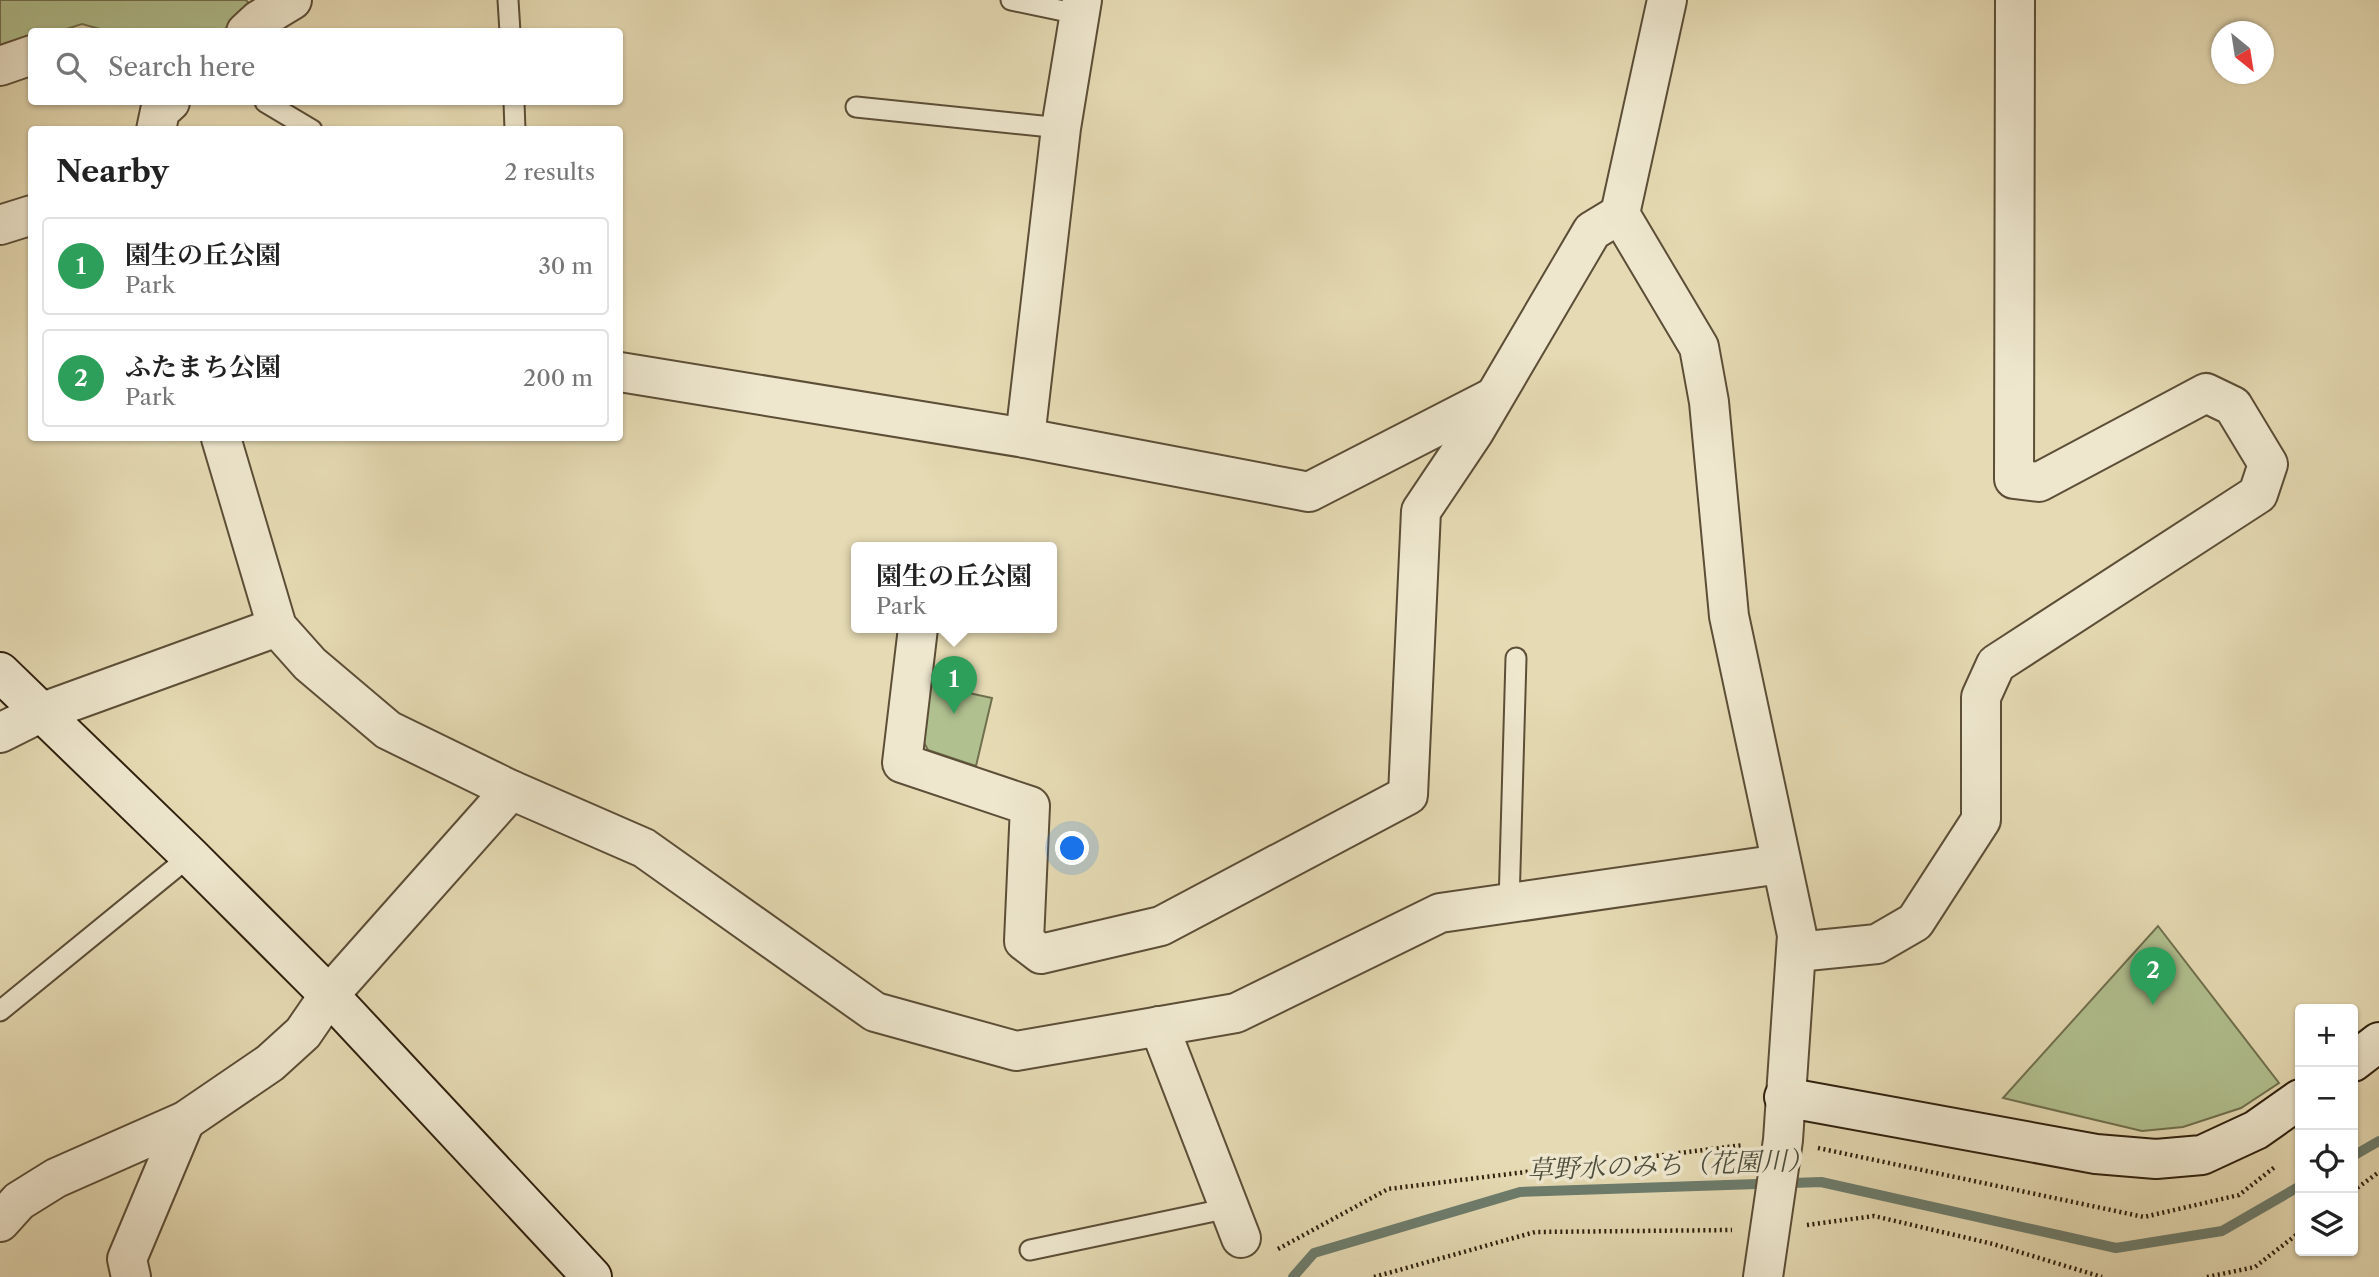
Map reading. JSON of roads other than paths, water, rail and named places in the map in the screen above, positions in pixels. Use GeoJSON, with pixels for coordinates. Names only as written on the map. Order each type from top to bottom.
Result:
{"type":"FeatureCollection","features":[{"type":"Feature","properties":{"kind":"street"},"geometry":{"type":"LineString","coordinates":[[250,28],[292,0]]}},
{"type":"Feature","properties":{"kind":"street"},"geometry":{"type":"LineString","coordinates":[[1667,0],[1620,214],[1699,347],[1709,402],[1729,616],[1797,934],[1783,1140],[1763,1277]]}},
{"type":"Feature","properties":{"kind":"street"},"geometry":{"type":"LineString","coordinates":[[1797,952],[1877,944],[1915,922],[1981,820],[1980,697],[1996,664],[2258,494],[2268,464],[2233,406],[2206,393],[2039,482],[2014,479],[2015,0]]}},
{"type":"Feature","properties":{"kind":"street"},"geometry":{"type":"LineString","coordinates":[[1025,438],[1061,128],[1080,7]]}},
{"type":"Feature","properties":{"kind":"street"},"geometry":{"type":"LineString","coordinates":[[0,66],[28,56]]}},
{"type":"Feature","properties":{"kind":"street"},"geometry":{"type":"LineString","coordinates":[[917,633],[902,763],[1030,806],[1024,941],[1041,954],[1161,926],[1408,795],[1421,511],[1474,432],[1592,231],[1620,214]]}},
{"type":"Feature","properties":{"kind":"street"},"geometry":{"type":"LineString","coordinates":[[0,225],[28,216]]}},
{"type":"Feature","properties":{"kind":"street"},"geometry":{"type":"LineString","coordinates":[[623,372],[1025,438],[1309,492],[1492,398]]}},
{"type":"Feature","properties":{"kind":"street"},"geometry":{"type":"LineString","coordinates":[[222,441],[277,627],[310,664],[388,730],[511,790],[644,848],[875,1012],[1016,1051],[1236,1013],[1440,913],[1781,864]]}},
{"type":"Feature","properties":{"kind":"street"},"geometry":{"type":"LineString","coordinates":[[0,733],[40,713],[277,627]]}},
{"type":"Feature","properties":{"kind":"street"},"geometry":{"type":"LineString","coordinates":[[0,672],[329,995],[592,1277]]}},
{"type":"Feature","properties":{"kind":"street"},"geometry":{"type":"LineString","coordinates":[[0,1222],[19,1201],[56,1178],[185,1121],[270,1063],[303,1033],[329,995],[511,790]]}},
{"type":"Feature","properties":{"kind":"street"},"geometry":{"type":"LineString","coordinates":[[1159,1026],[1235,1223]]}},
{"type":"Feature","properties":{"kind":"street"},"geometry":{"type":"LineString","coordinates":[[2358,1058],[2379,1042]]}},
{"type":"Feature","properties":{"kind":"street"},"geometry":{"type":"LineString","coordinates":[[1784,1097],[2096,1154],[2156,1159],[2202,1155],[2256,1130],[2295,1103]]}},
{"type":"Feature","properties":{"kind":"street"},"geometry":{"type":"LineString","coordinates":[[131,1277],[127,1259],[185,1121]]}},
{"type":"Feature","properties":{"kind":"lane"},"geometry":{"type":"LineString","coordinates":[[508,0],[510,28]]}},
{"type":"Feature","properties":{"kind":"lane"},"geometry":{"type":"LineString","coordinates":[[1011,0],[1080,7]]}},
{"type":"Feature","properties":{"kind":"lane"},"geometry":{"type":"LineString","coordinates":[[270,105],[305,126]]}},
{"type":"Feature","properties":{"kind":"lane"},"geometry":{"type":"LineString","coordinates":[[514,105],[515,126]]}},
{"type":"Feature","properties":{"kind":"lane"},"geometry":{"type":"LineString","coordinates":[[856,107],[1061,128]]}},
{"type":"Feature","properties":{"kind":"lane"},"geometry":{"type":"LineString","coordinates":[[1509,904],[1517,658]]}},
{"type":"Feature","properties":{"kind":"lane"},"geometry":{"type":"LineString","coordinates":[[0,1011],[190,856]]}},
{"type":"Feature","properties":{"kind":"lane"},"geometry":{"type":"LineString","coordinates":[[1030,1250],[1235,1223]]}},
{"type":"Feature","properties":{"kind":"waterway","name":"草野水のみち（花園川）"},"geometry":{"type":"LineString","coordinates":[[2358,1153],[2379,1141]]}},
{"type":"Feature","properties":{"kind":"waterway","name":"草野水のみち（花園川）"},"geometry":{"type":"LineString","coordinates":[[1293,1277],[1314,1253],[1520,1192],[1821,1182],[2116,1248],[2222,1231],[2295,1189]]}},
{"type":"Feature","properties":{"kind":"place","name":"園生の丘公園"},"geometry":{"type":"Point","coordinates":[954,714]}},
{"type":"Feature","properties":{"kind":"place","name":"ふたまち公園"},"geometry":{"type":"Point","coordinates":[2153,1005]}}]}
